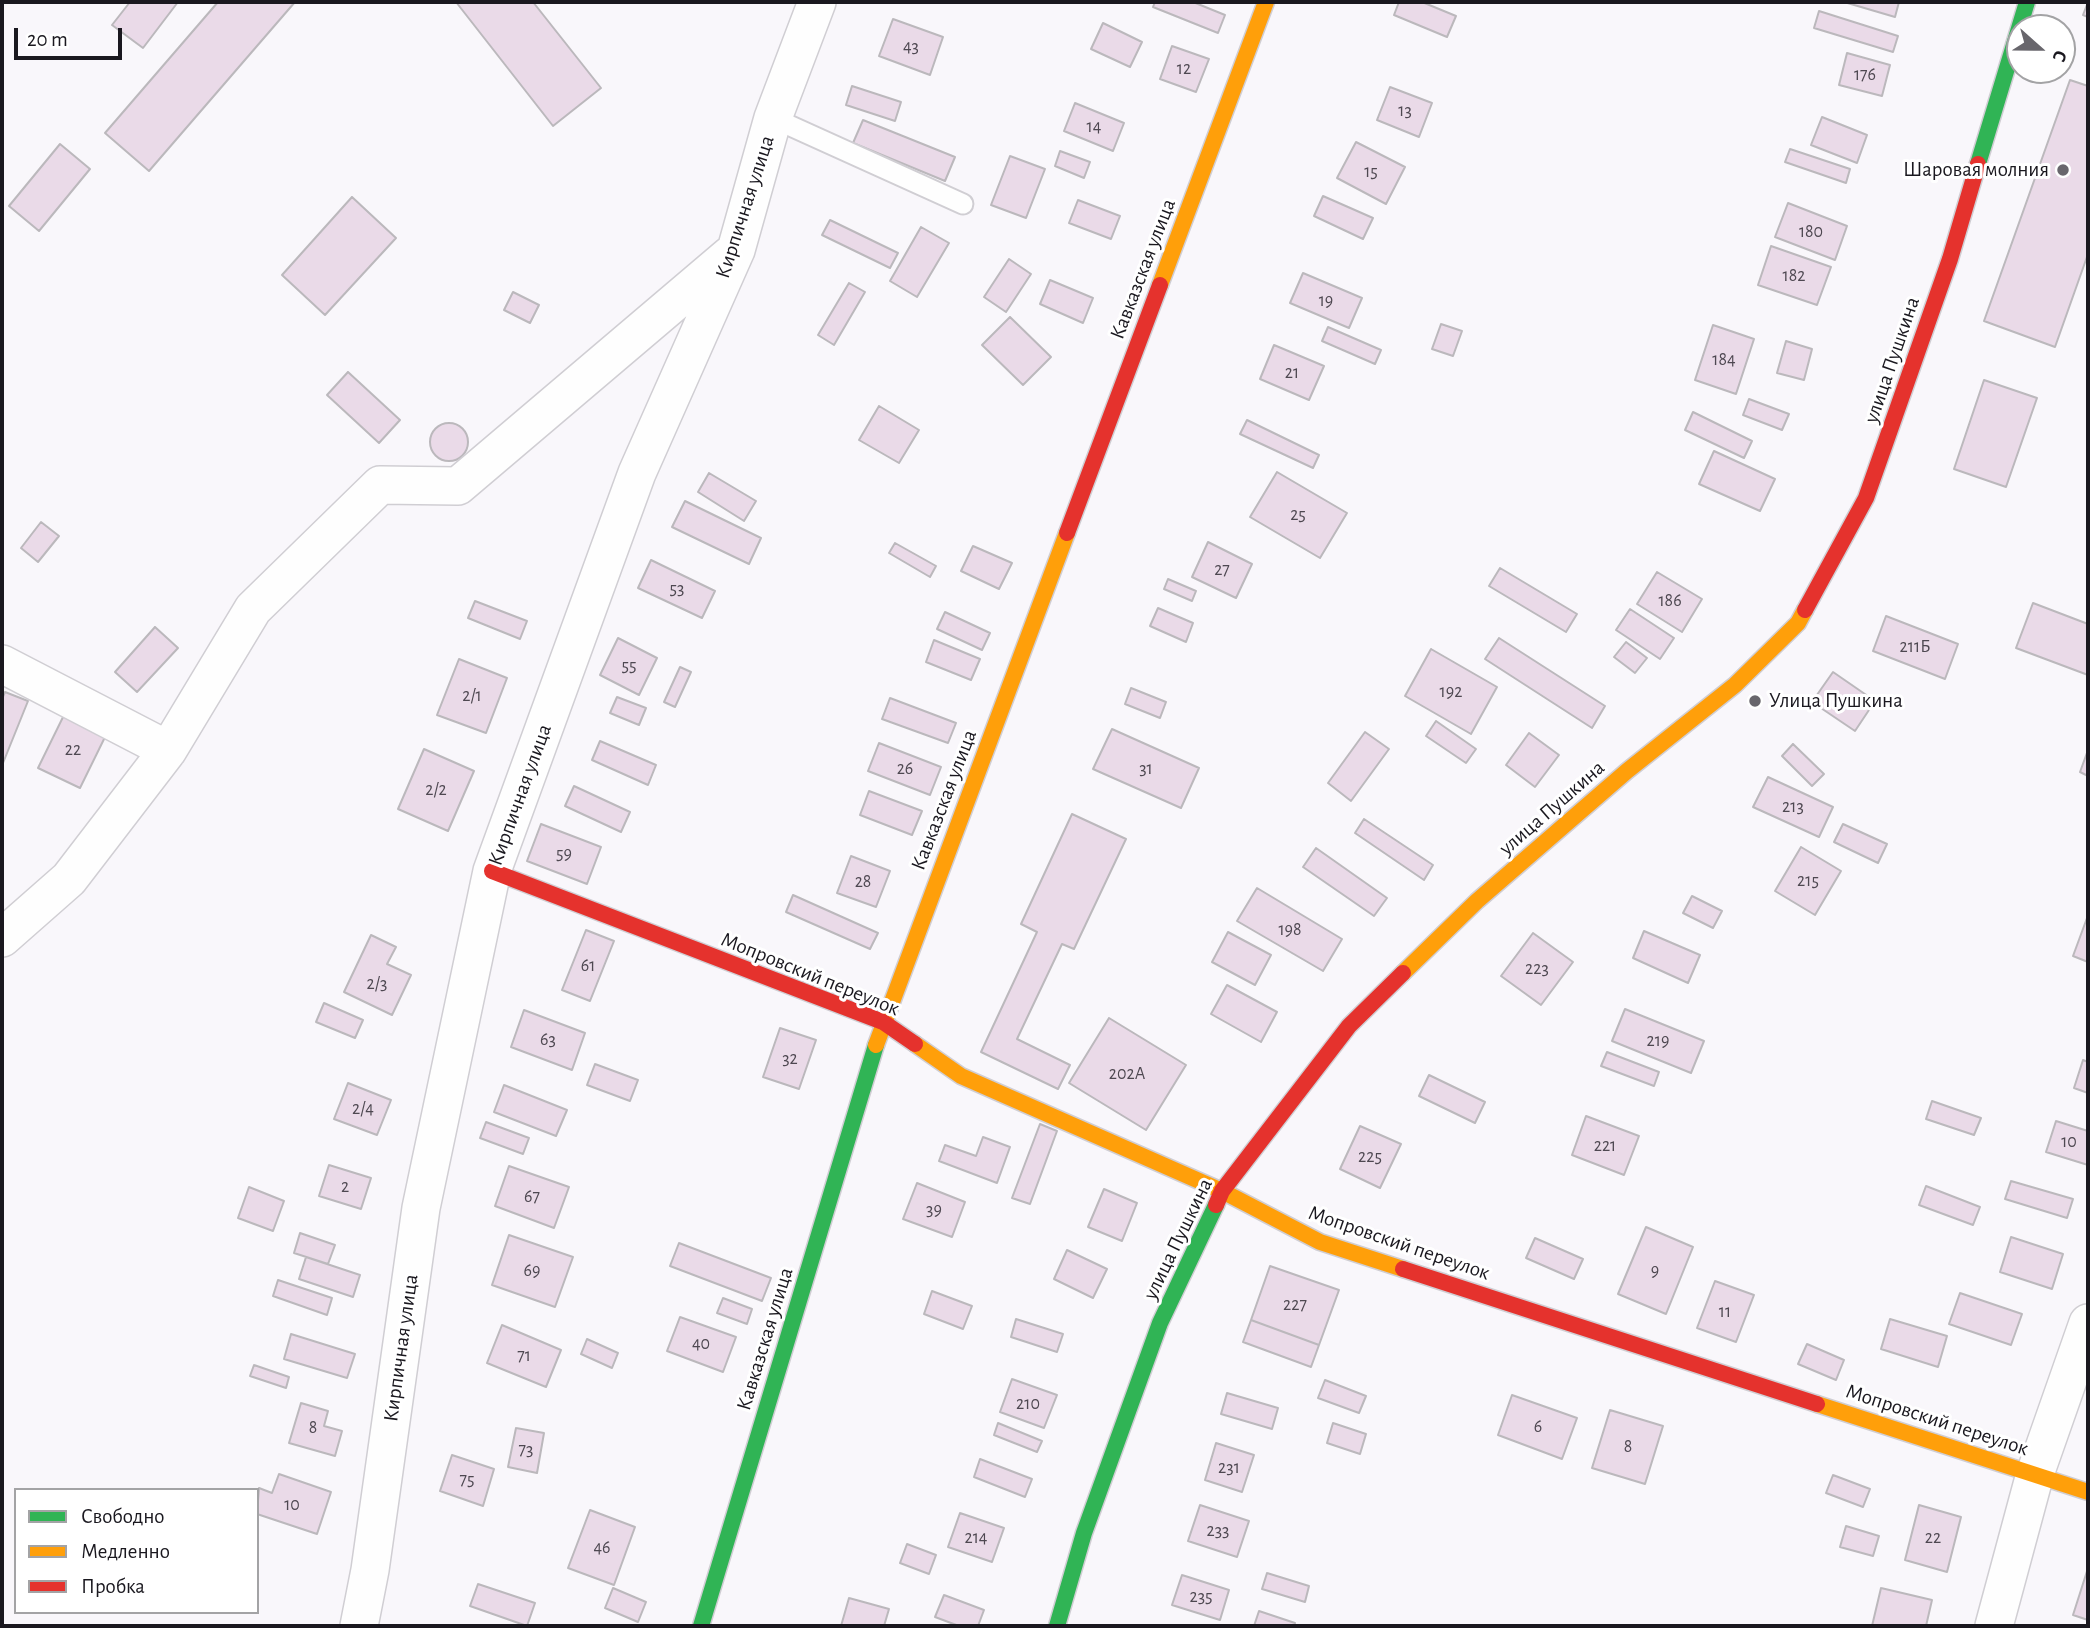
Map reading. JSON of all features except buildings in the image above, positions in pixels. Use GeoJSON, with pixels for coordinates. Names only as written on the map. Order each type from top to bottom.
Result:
{"type":"FeatureCollection","features":[{"type":"Feature","properties":{"kind":"street","name":"Кирпичная улица"},"geometry":{"type":"LineString","coordinates":[[359,1626],[370,1570],[421,1208],[492,872],[637,473],[736,250],[773,118],[817,2]]}},
{"type":"Feature","properties":{"kind":"street","name":"Кавказская улица"},"geometry":{"type":"LineString","coordinates":[[701,1626],[883,1022],[1266,2]]}},
{"type":"Feature","properties":{"kind":"street","name":"улица Пушкина"},"geometry":{"type":"LineString","coordinates":[[1057,1626],[1084,1533],[1160,1323],[1222,1191],[1349,1026],[1477,901],[1627,771],[1735,685],[1798,623],[1866,498],[1950,259],[2027,2]]}},
{"type":"Feature","properties":{"kind":"street"},"geometry":{"type":"LineString","coordinates":[[2,938],[69,878],[168,750],[253,609],[380,485],[458,486],[736,250]]}},
{"type":"Feature","properties":{"kind":"street"},"geometry":{"type":"LineString","coordinates":[[2,664],[168,750]]}},
{"type":"Feature","properties":{"kind":"street","name":"Мопровский переулок"},"geometry":{"type":"LineString","coordinates":[[492,872],[883,1022],[961,1076],[1222,1191],[1320,1242],[2088,1492]]}},
{"type":"Feature","properties":{"kind":"street"},"geometry":{"type":"LineString","coordinates":[[1994,1626],[2035,1474],[2088,1323]]}},
{"type":"Feature","properties":{"kind":"lane"},"geometry":{"type":"LineString","coordinates":[[773,118],[963,204]]}},
{"type":"Feature","properties":{"kind":"traffic: fast"},"geometry":{"type":"LineString","coordinates":[[1978,164],[2027,2]]}},
{"type":"Feature","properties":{"kind":"traffic: fast"},"geometry":{"type":"LineString","coordinates":[[701,1626],[876,1045]]}},
{"type":"Feature","properties":{"kind":"traffic: fast"},"geometry":{"type":"LineString","coordinates":[[1057,1626],[1084,1533],[1160,1323],[1216,1205]]}},
{"type":"Feature","properties":{"kind":"traffic: slow"},"geometry":{"type":"LineString","coordinates":[[1160,285],[1266,2]]}},
{"type":"Feature","properties":{"kind":"traffic: slow"},"geometry":{"type":"LineString","coordinates":[[876,1045],[1067,533]]}},
{"type":"Feature","properties":{"kind":"traffic: slow"},"geometry":{"type":"LineString","coordinates":[[1403,973],[1477,901],[1627,771],[1735,685],[1798,623],[1805,610]]}},
{"type":"Feature","properties":{"kind":"traffic: slow"},"geometry":{"type":"LineString","coordinates":[[915,1044],[961,1076],[1222,1191],[1320,1242],[1403,1269]]}},
{"type":"Feature","properties":{"kind":"traffic: slow"},"geometry":{"type":"LineString","coordinates":[[1817,1404],[2088,1492]]}},
{"type":"Feature","properties":{"kind":"traffic: jam"},"geometry":{"type":"LineString","coordinates":[[1805,610],[1866,498],[1950,259],[1978,164]]}},
{"type":"Feature","properties":{"kind":"traffic: jam"},"geometry":{"type":"LineString","coordinates":[[1067,533],[1160,285]]}},
{"type":"Feature","properties":{"kind":"traffic: jam"},"geometry":{"type":"LineString","coordinates":[[492,871],[883,1022],[915,1044]]}},
{"type":"Feature","properties":{"kind":"traffic: jam"},"geometry":{"type":"LineString","coordinates":[[1216,1205],[1222,1191],[1349,1026],[1403,973]]}},
{"type":"Feature","properties":{"kind":"traffic: jam"},"geometry":{"type":"LineString","coordinates":[[1403,1269],[1817,1404]]}},
{"type":"Feature","properties":{"kind":"place","name":"Шаровая молния"},"geometry":{"type":"Point","coordinates":[2063,170]}},
{"type":"Feature","properties":{"kind":"place","name":"Улица Пушкина"},"geometry":{"type":"Point","coordinates":[1755,701]}}]}
